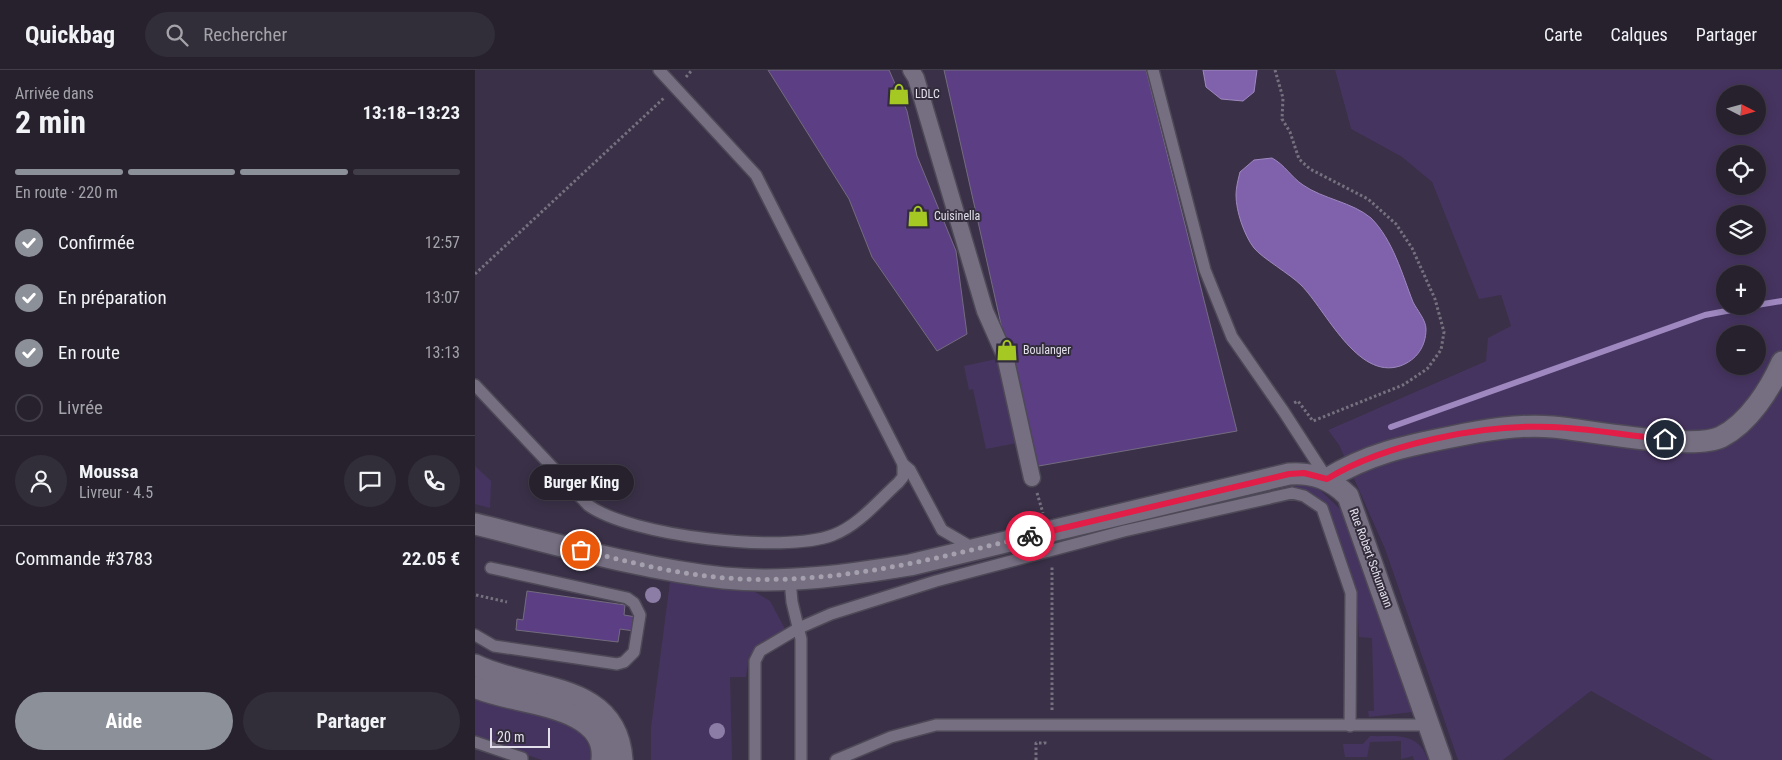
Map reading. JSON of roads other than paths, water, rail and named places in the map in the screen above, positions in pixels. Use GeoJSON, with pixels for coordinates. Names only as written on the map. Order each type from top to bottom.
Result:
{"type":"FeatureCollection","features":[{"type":"Feature","properties":{"kind":"street"},"geometry":{"type":"LineString","coordinates":[[911,70],[916,78],[985,311],[1005,356],[1033,478]]}},
{"type":"Feature","properties":{"kind":"street"},"geometry":{"type":"LineString","coordinates":[[1327,479],[1346,467],[1391,449],[1492,429],[1551,427],[1695,442],[1720,438],[1745,420],[1782,362]]}},
{"type":"Feature","properties":{"kind":"street","name":"Rue Robert Schumann"},"geometry":{"type":"LineString","coordinates":[[475,524],[668,570],[726,578],[790,580],[857,574],[974,549],[1289,474],[1304,473],[1327,479],[1348,496],[1356,513],[1441,760]]}},
{"type":"Feature","properties":{"kind":"street"},"geometry":{"type":"LineString","coordinates":[[475,665],[503,676],[569,692],[592,703],[617,732],[622,760]]}},
{"type":"Feature","properties":{"kind":"street"},"geometry":{"type":"LineString","coordinates":[[475,687],[499,696],[568,712],[592,729],[599,743],[602,760]]}},
{"type":"Feature","properties":{"kind":"lane"},"geometry":{"type":"LineString","coordinates":[[659,70],[756,175],[903,464],[910,470],[942,530],[974,549]]}},
{"type":"Feature","properties":{"kind":"lane"},"geometry":{"type":"LineString","coordinates":[[1153,70],[1205,270],[1232,337],[1284,412],[1327,479]]}},
{"type":"Feature","properties":{"kind":"lane"},"geometry":{"type":"LineString","coordinates":[[475,385],[588,505],[601,514],[674,533],[740,541],[797,542],[817,540],[835,535],[851,525],[898,483],[903,476],[903,464]]}},
{"type":"Feature","properties":{"kind":"lane"},"geometry":{"type":"LineString","coordinates":[[755,760],[755,661],[760,652],[799,628],[831,614],[981,568],[1142,527],[1259,500],[1299,494],[1322,508],[1351,593],[1350,726]]}},
{"type":"Feature","properties":{"kind":"lane"},"geometry":{"type":"LineString","coordinates":[[475,635],[494,646],[617,664],[623,662],[634,652],[640,615],[635,603],[627,598],[491,568]]}},
{"type":"Feature","properties":{"kind":"lane"},"geometry":{"type":"LineString","coordinates":[[790,580],[792,602],[801,639],[801,760]]}},
{"type":"Feature","properties":{"kind":"lane"},"geometry":{"type":"LineString","coordinates":[[836,760],[891,737],[936,726],[1429,725]]}},
{"type":"Feature","properties":{"kind":"lane"},"geometry":{"type":"LineString","coordinates":[[475,742],[522,758],[522,760]]}},
{"type":"Feature","properties":{"kind":"waterway"},"geometry":{"type":"LineString","coordinates":[[1766,304],[1782,301]]}},
{"type":"Feature","properties":{"kind":"waterway"},"geometry":{"type":"LineString","coordinates":[[1391,427],[1705,315],[1716,313]]}},
{"type":"Feature","properties":{"kind":"place","name":"LDLC"},"geometry":{"type":"Point","coordinates":[899,94]}},
{"type":"Feature","properties":{"kind":"place","name":"Cuisinella"},"geometry":{"type":"Point","coordinates":[918,216]}},
{"type":"Feature","properties":{"kind":"place","name":"Boulanger"},"geometry":{"type":"Point","coordinates":[1007,350]}},
{"type":"Feature","properties":{"kind":"place","name":"Burger King"},"geometry":{"type":"Point","coordinates":[581,550]}}]}
